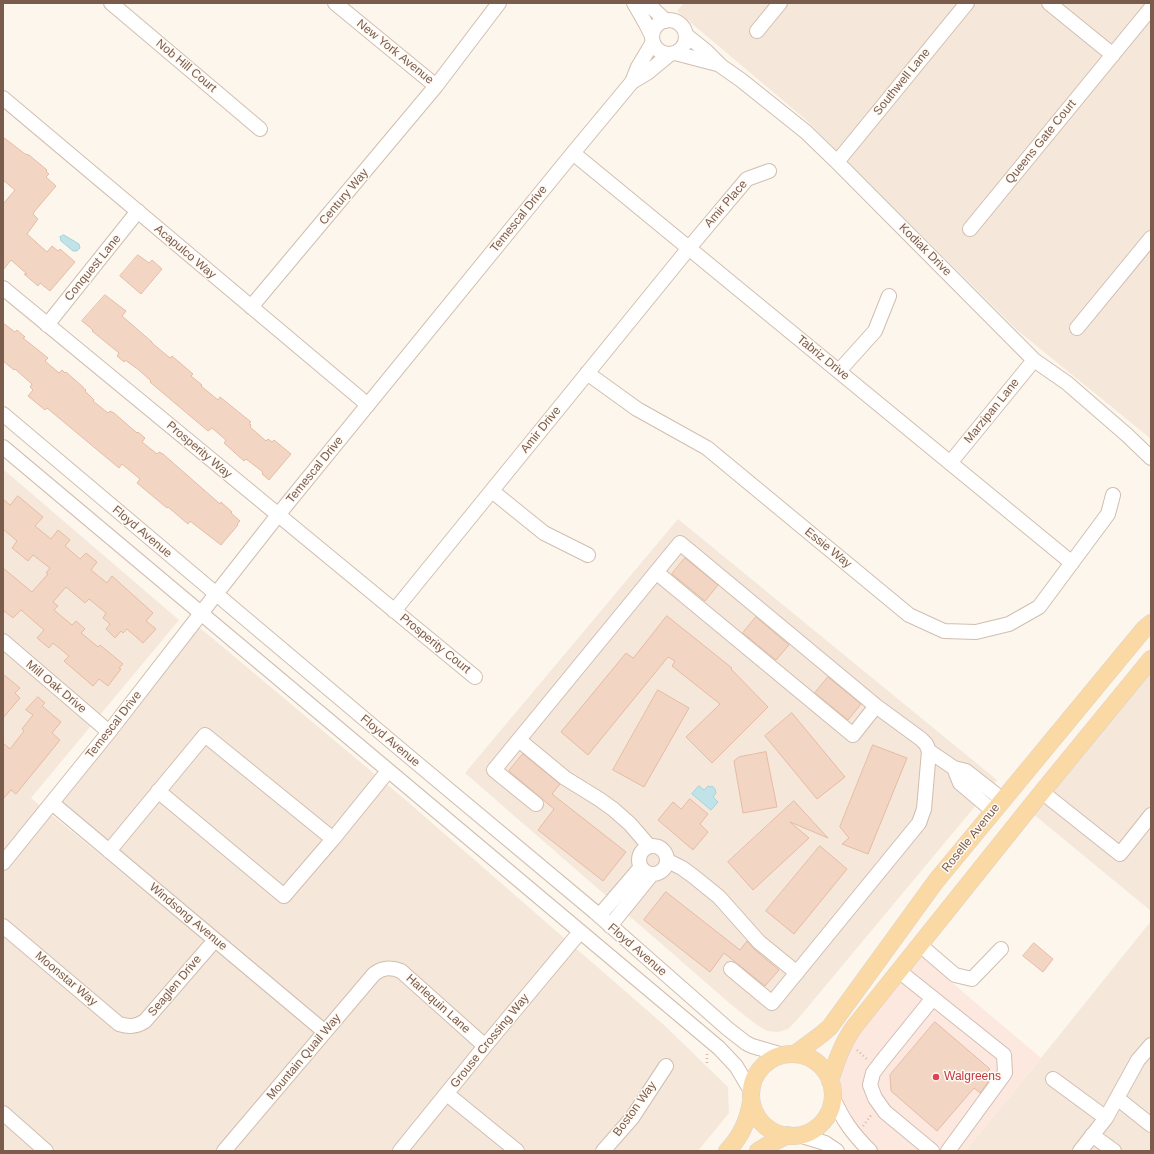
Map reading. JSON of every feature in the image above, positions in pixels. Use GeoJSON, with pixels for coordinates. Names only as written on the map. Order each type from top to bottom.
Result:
{"type":"FeatureCollection","features":[{"type":"Feature","properties":{"kind":"main road","name":"Roselle Avenue"},"geometry":{"type":"LineString","coordinates":[[789,1055],[822,1034],[830,1027],[936,881],[1151,623]]}},
{"type":"Feature","properties":{"kind":"main road"},"geometry":{"type":"LineString","coordinates":[[831,1088],[840,1053],[849,1034],[1042,792],[1151,659]]}},
{"type":"Feature","properties":{"kind":"main road"},"geometry":{"type":"LineString","coordinates":[[727,1151],[743,1129],[746,1122],[753,1082],[760,1069],[770,1060],[789,1055],[808,1058],[816,1062],[827,1074],[831,1088],[832,1102],[828,1113],[821,1123],[811,1131],[794,1135],[768,1145],[758,1151]]}},
{"type":"Feature","properties":{"kind":"main road"},"geometry":{"type":"LineString","coordinates":[[751,1096],[754,1110],[764,1125],[780,1134],[794,1135]]}},
{"type":"Feature","properties":{"kind":"street","name":"Nob Hill Court"},"geometry":{"type":"LineString","coordinates":[[111,3],[260,129]]}},
{"type":"Feature","properties":{"kind":"street","name":"New York Avenue"},"geometry":{"type":"LineString","coordinates":[[335,3],[436,86]]}},
{"type":"Feature","properties":{"kind":"street","name":"Century Way"},"geometry":{"type":"LineString","coordinates":[[251,307],[436,86],[499,3]]}},
{"type":"Feature","properties":{"kind":"street"},"geometry":{"type":"LineString","coordinates":[[634,3],[646,24],[655,47],[664,53],[673,54],[680,50],[685,41],[686,35],[684,30],[677,22],[666,20],[647,3]]}},
{"type":"Feature","properties":{"kind":"street"},"geometry":{"type":"LineString","coordinates":[[757,31],[780,3]]}},
{"type":"Feature","properties":{"kind":"street","name":"Southwell Lane"},"geometry":{"type":"LineString","coordinates":[[837,162],[967,3]]}},
{"type":"Feature","properties":{"kind":"street"},"geometry":{"type":"LineString","coordinates":[[1049,3],[1113,55]]}},
{"type":"Feature","properties":{"kind":"street","name":"Queens Gate Court"},"geometry":{"type":"LineString","coordinates":[[970,229],[1151,8]]}},
{"type":"Feature","properties":{"kind":"street"},"geometry":{"type":"LineString","coordinates":[[652,39],[653,31],[656,26],[666,20]]}},
{"type":"Feature","properties":{"kind":"street","name":"Kodiak Drive"},"geometry":{"type":"LineString","coordinates":[[686,35],[706,51],[721,66],[741,80],[806,132],[1034,360],[1067,383],[1151,458]]}},
{"type":"Feature","properties":{"kind":"street","name":"Temescal Drive"},"geometry":{"type":"LineString","coordinates":[[632,82],[652,39]]}},
{"type":"Feature","properties":{"kind":"street","name":"Temescal Drive"},"geometry":{"type":"LineString","coordinates":[[3,863],[109,732],[200,613],[278,515],[573,153],[632,82],[673,54]]}},
{"type":"Feature","properties":{"kind":"street","name":"Kodiak Drive"},"geometry":{"type":"LineString","coordinates":[[673,54],[721,66]]}},
{"type":"Feature","properties":{"kind":"street","name":"Acapulco Way"},"geometry":{"type":"LineString","coordinates":[[3,98],[368,405]]}},
{"type":"Feature","properties":{"kind":"street","name":"Tabriz Drive"},"geometry":{"type":"LineString","coordinates":[[573,153],[1072,563]]}},
{"type":"Feature","properties":{"kind":"street","name":"Amir Place"},"geometry":{"type":"LineString","coordinates":[[689,248],[747,179],[769,171]]}},
{"type":"Feature","properties":{"kind":"street","name":"Conquest Lane"},"geometry":{"type":"LineString","coordinates":[[47,325],[138,211]]}},
{"type":"Feature","properties":{"kind":"street"},"geometry":{"type":"LineString","coordinates":[[1077,328],[1151,238]]}},
{"type":"Feature","properties":{"kind":"street","name":"Amir Drive"},"geometry":{"type":"LineString","coordinates":[[394,611],[689,248]]}},
{"type":"Feature","properties":{"kind":"street","name":"Prosperity Way"},"geometry":{"type":"LineString","coordinates":[[3,288],[394,611]]}},
{"type":"Feature","properties":{"kind":"street"},"geometry":{"type":"LineString","coordinates":[[839,372],[874,331],[889,296]]}},
{"type":"Feature","properties":{"kind":"street","name":"Marzipan Lane"},"geometry":{"type":"LineString","coordinates":[[950,462],[1034,360]]}},
{"type":"Feature","properties":{"kind":"street","name":"Essie Way"},"geometry":{"type":"LineString","coordinates":[[587,373],[637,409],[706,448],[909,615],[944,631],[976,632],[1009,624],[1039,608],[1108,514],[1113,495]]}},
{"type":"Feature","properties":{"kind":"street","name":"Floyd Avenue"},"geometry":{"type":"LineString","coordinates":[[3,414],[599,916],[721,1023],[746,1043],[760,1049],[789,1055]]}},
{"type":"Feature","properties":{"kind":"street","name":"Kodiak Drive"},"geometry":{"type":"LineString","coordinates":[[1127,435],[1151,452]]}},
{"type":"Feature","properties":{"kind":"street","name":"Floyd Avenue"},"geometry":{"type":"LineString","coordinates":[[3,447],[719,1048],[736,1066],[751,1096]]}},
{"type":"Feature","properties":{"kind":"street"},"geometry":{"type":"LineString","coordinates":[[492,491],[544,533],[588,555]]}},
{"type":"Feature","properties":{"kind":"street"},"geometry":{"type":"LineString","coordinates":[[536,804],[494,770],[680,544],[876,706],[921,739],[926,744],[929,751],[924,809],[919,823],[797,973],[772,1003],[731,969]]}},
{"type":"Feature","properties":{"kind":"street"},"geometry":{"type":"LineString","coordinates":[[656,572],[853,735],[876,706]]}},
{"type":"Feature","properties":{"kind":"street","name":"Prosperity Court"},"geometry":{"type":"LineString","coordinates":[[394,611],[475,677]]}},
{"type":"Feature","properties":{"kind":"street","name":"Mill Oak Drive"},"geometry":{"type":"LineString","coordinates":[[3,641],[109,732]]}},
{"type":"Feature","properties":{"kind":"street"},"geometry":{"type":"LineString","coordinates":[[109,851],[205,735],[333,839]]}},
{"type":"Feature","properties":{"kind":"street"},"geometry":{"type":"LineString","coordinates":[[519,740],[565,778],[612,809],[630,824],[649,846]]}},
{"type":"Feature","properties":{"kind":"street"},"geometry":{"type":"LineString","coordinates":[[929,751],[954,768],[966,771],[998,805]]}},
{"type":"Feature","properties":{"kind":"street"},"geometry":{"type":"LineString","coordinates":[[158,791],[284,896],[333,839],[388,771]]}},
{"type":"Feature","properties":{"kind":"street"},"geometry":{"type":"LineString","coordinates":[[1042,792],[1120,854],[1151,815]]}},
{"type":"Feature","properties":{"kind":"street","name":"Windsong Avenue"},"geometry":{"type":"LineString","coordinates":[[52,803],[325,1032]]}},
{"type":"Feature","properties":{"kind":"street"},"geometry":{"type":"LineString","coordinates":[[649,846],[654,846],[660,847],[664,850],[668,861],[663,871],[658,873],[647,870],[639,859],[644,849],[649,846]]}},
{"type":"Feature","properties":{"kind":"street"},"geometry":{"type":"LineString","coordinates":[[668,861],[682,868],[719,897],[759,942],[797,973]]}},
{"type":"Feature","properties":{"kind":"street"},"geometry":{"type":"LineString","coordinates":[[599,916],[647,870]]}},
{"type":"Feature","properties":{"kind":"street"},"geometry":{"type":"LineString","coordinates":[[610,926],[647,870]]}},
{"type":"Feature","properties":{"kind":"street","name":"Moonstar Way"},"geometry":{"type":"LineString","coordinates":[[3,926],[119,1024],[132,1027]]}},
{"type":"Feature","properties":{"kind":"street","name":"Grouse Crossing Way"},"geometry":{"type":"LineString","coordinates":[[400,1151],[580,932]]}},
{"type":"Feature","properties":{"kind":"street","name":"Seaglen Drive"},"geometry":{"type":"LineString","coordinates":[[132,1027],[145,1021],[215,940]]}},
{"type":"Feature","properties":{"kind":"street"},"geometry":{"type":"LineString","coordinates":[[920,945],[955,975],[972,979],[1001,949]]}},
{"type":"Feature","properties":{"kind":"street","name":"Harlequin Lane"},"geometry":{"type":"LineString","coordinates":[[387,968],[402,971],[485,1046]]}},
{"type":"Feature","properties":{"kind":"street","name":"Mountain Quail Way"},"geometry":{"type":"LineString","coordinates":[[224,1151],[374,974],[378,970],[387,968]]}},
{"type":"Feature","properties":{"kind":"street"},"geometry":{"type":"LineString","coordinates":[[899,971],[1004,1055],[1005,1073],[948,1151]]}},
{"type":"Feature","properties":{"kind":"street"},"geometry":{"type":"LineString","coordinates":[[932,1151],[885,1112],[875,1098],[870,1084],[873,1073],[933,998]]}},
{"type":"Feature","properties":{"kind":"street"},"geometry":{"type":"LineString","coordinates":[[1080,1151],[1106,1118],[1138,1060],[1151,1045]]}},
{"type":"Feature","properties":{"kind":"street","name":"Boston Way"},"geometry":{"type":"LineString","coordinates":[[603,1151],[632,1118],[666,1066]]}},
{"type":"Feature","properties":{"kind":"street"},"geometry":{"type":"LineString","coordinates":[[1053,1079],[1106,1118]]}},
{"type":"Feature","properties":{"kind":"street"},"geometry":{"type":"LineString","coordinates":[[831,1088],[846,1123],[859,1141],[870,1151]]}},
{"type":"Feature","properties":{"kind":"street"},"geometry":{"type":"LineString","coordinates":[[447,1094],[517,1151]]}},
{"type":"Feature","properties":{"kind":"street"},"geometry":{"type":"LineString","coordinates":[[1117,1098],[1151,1125]]}},
{"type":"Feature","properties":{"kind":"street"},"geometry":{"type":"LineString","coordinates":[[3,1113],[46,1151]]}},
{"type":"Feature","properties":{"kind":"street"},"geometry":{"type":"LineString","coordinates":[[794,1135],[825,1143],[837,1151]]}},
{"type":"Feature","properties":{"kind":"street"},"geometry":{"type":"LineString","coordinates":[[1092,1135],[1114,1151]]}},
{"type":"Feature","properties":{"kind":"path"},"geometry":{"type":"LineString","coordinates":[[855,1048],[870,1061]]}},
{"type":"Feature","properties":{"kind":"path"},"geometry":{"type":"LineString","coordinates":[[863,1126],[875,1111]]}},
{"type":"Feature","properties":{"kind":"shaded area"},"geometry":{"type":"Polygon","coordinates":[[[684,3],[1151,3],[1151,439],[1017,330],[805,119],[677,11],[684,3]]]}},
{"type":"Feature","properties":{"kind":"shaded area"},"geometry":{"type":"Polygon","coordinates":[[[3,469],[179,620],[31,798],[259,985],[57,802],[199,627],[408,802],[664,1025],[728,1087],[729,1113],[698,1151],[3,1151],[3,469]]]}},
{"type":"Feature","properties":{"kind":"shaded area"},"geometry":{"type":"Polygon","coordinates":[[[678,519],[997,780],[797,1020],[788,1029],[778,1032],[767,1031],[734,1007],[465,773],[678,519]]]}},
{"type":"Feature","properties":{"kind":"shaded area"},"geometry":{"type":"Polygon","coordinates":[[[1151,668],[1151,911],[1032,813],[1151,668]]]}},
{"type":"Feature","properties":{"kind":"shaded area"},"geometry":{"type":"Polygon","coordinates":[[[1151,921],[1151,1151],[965,1151],[1041,1058],[1151,921]]]}},
{"type":"Feature","properties":{"kind":"shaded area"},"geometry":{"type":"Polygon","coordinates":[[[917,953],[1041,1058],[965,1151],[877,1151],[865,1139],[842,1107],[839,1065],[853,1034],[917,953]]]}},
{"type":"Feature","properties":{"kind":"water"},"geometry":{"type":"Polygon","coordinates":[[[64,235],[79,244],[80,248],[77,251],[73,251],[61,241],[60,237],[64,235]]]}},
{"type":"Feature","properties":{"kind":"water"},"geometry":{"type":"Polygon","coordinates":[[[699,786],[704,790],[708,786],[712,786],[715,789],[716,793],[713,797],[718,802],[711,810],[692,794],[699,786]]]}},
{"type":"Feature","properties":{"kind":"building"},"geometry":{"type":"Polygon","coordinates":[[[3,137],[25,154],[29,155],[47,170],[46,171],[49,174],[46,177],[56,186],[34,212],[33,214],[38,219],[27,234],[47,252],[52,246],[58,251],[60,249],[75,262],[50,291],[40,283],[38,286],[11,260],[3,270],[3,204],[15,190],[3,180],[3,137]]]}},
{"type":"Feature","properties":{"kind":"building"},"geometry":{"type":"Polygon","coordinates":[[[138,255],[149,263],[152,260],[162,269],[141,294],[120,276],[138,255]]]}},
{"type":"Feature","properties":{"kind":"building"},"geometry":{"type":"Polygon","coordinates":[[[105,295],[126,311],[122,316],[170,358],[172,356],[193,374],[191,376],[202,385],[201,386],[218,400],[220,397],[251,422],[249,424],[251,425],[250,427],[266,441],[268,439],[272,442],[274,440],[291,454],[269,480],[262,474],[263,472],[246,459],[244,461],[224,443],[226,440],[212,428],[208,431],[150,382],[151,381],[139,370],[125,360],[124,362],[117,356],[119,353],[82,321],[105,295]]]}},
{"type":"Feature","properties":{"kind":"building"},"geometry":{"type":"Polygon","coordinates":[[[3,323],[15,332],[17,330],[25,337],[23,338],[48,358],[45,361],[59,373],[62,370],[65,373],[66,372],[86,390],[85,391],[94,400],[93,401],[108,413],[110,411],[114,413],[137,433],[138,432],[145,438],[142,442],[157,454],[159,452],[163,454],[220,504],[221,502],[232,512],[231,513],[240,521],[221,545],[190,521],[188,524],[168,507],[167,508],[137,483],[140,479],[122,464],[119,468],[47,408],[45,410],[28,396],[33,390],[30,387],[32,384],[3,361],[3,323]]]}},
{"type":"Feature","properties":{"kind":"building"},"geometry":{"type":"Polygon","coordinates":[[[18,496],[43,517],[35,526],[51,539],[58,530],[70,540],[65,546],[80,559],[86,553],[97,562],[91,570],[107,583],[112,576],[153,613],[146,621],[156,629],[143,643],[127,629],[123,633],[121,631],[115,638],[106,629],[110,624],[103,618],[106,613],[89,599],[85,603],[66,587],[53,602],[58,606],[54,610],[72,625],[76,621],[85,629],[81,633],[98,647],[100,645],[123,664],[108,686],[99,679],[93,686],[64,661],[69,656],[53,643],[49,648],[37,638],[44,630],[21,610],[13,618],[3,610],[3,568],[32,592],[48,574],[46,573],[50,568],[33,555],[28,561],[12,548],[17,541],[3,529],[3,499],[10,505],[18,496]]]}},
{"type":"Feature","properties":{"kind":"building"},"geometry":{"type":"Polygon","coordinates":[[[685,558],[718,585],[705,601],[672,574],[685,558]]]}},
{"type":"Feature","properties":{"kind":"building"},"geometry":{"type":"Polygon","coordinates":[[[667,616],[732,668],[731,669],[768,707],[712,763],[686,737],[720,704],[672,666],[675,661],[668,657],[588,755],[561,732],[626,653],[633,658],[667,616]]]}},
{"type":"Feature","properties":{"kind":"building"},"geometry":{"type":"Polygon","coordinates":[[[756,617],[789,645],[776,660],[743,633],[756,617]]]}},
{"type":"Feature","properties":{"kind":"building"},"geometry":{"type":"Polygon","coordinates":[[[3,674],[20,688],[15,693],[20,698],[3,718],[3,674]]]}},
{"type":"Feature","properties":{"kind":"building"},"geometry":{"type":"Polygon","coordinates":[[[828,677],[861,704],[848,720],[815,693],[828,677]]]}},
{"type":"Feature","properties":{"kind":"building"},"geometry":{"type":"Polygon","coordinates":[[[658,690],[689,708],[644,787],[613,770],[658,690]]]}},
{"type":"Feature","properties":{"kind":"building"},"geometry":{"type":"Polygon","coordinates":[[[38,697],[45,703],[42,706],[61,722],[52,733],[60,740],[16,794],[11,790],[3,799],[3,743],[10,749],[24,731],[22,729],[33,715],[26,710],[38,697]]]}},
{"type":"Feature","properties":{"kind":"building"},"geometry":{"type":"Polygon","coordinates":[[[792,713],[845,777],[817,799],[765,736],[792,713]]]}},
{"type":"Feature","properties":{"kind":"building"},"geometry":{"type":"Polygon","coordinates":[[[873,745],[907,758],[868,854],[842,844],[849,838],[840,827],[873,745]]]}},
{"type":"Feature","properties":{"kind":"building"},"geometry":{"type":"Polygon","coordinates":[[[766,752],[777,807],[743,813],[734,761],[739,757],[766,752]]]}},
{"type":"Feature","properties":{"kind":"building"},"geometry":{"type":"Polygon","coordinates":[[[523,754],[560,784],[552,794],[626,852],[603,881],[538,830],[554,809],[509,771],[523,754]]]}},
{"type":"Feature","properties":{"kind":"building"},"geometry":{"type":"Polygon","coordinates":[[[690,799],[708,814],[700,824],[708,832],[693,850],[658,820],[673,802],[681,809],[690,799]]]}},
{"type":"Feature","properties":{"kind":"building"},"geometry":{"type":"Polygon","coordinates":[[[794,801],[828,838],[790,822],[809,838],[753,890],[728,862],[794,801]]]}},
{"type":"Feature","properties":{"kind":"building"},"geometry":{"type":"Polygon","coordinates":[[[820,846],[847,869],[794,934],[766,911],[820,846]]]}},
{"type":"Feature","properties":{"kind":"building"},"geometry":{"type":"Polygon","coordinates":[[[666,892],[740,950],[747,941],[754,949],[779,970],[765,986],[724,953],[710,972],[644,920],[666,892]]]}},
{"type":"Feature","properties":{"kind":"building"},"geometry":{"type":"Polygon","coordinates":[[[1034,943],[1053,959],[1043,972],[1023,956],[1034,943]]]}},
{"type":"Feature","properties":{"kind":"building"},"geometry":{"type":"Polygon","coordinates":[[[935,1022],[990,1069],[983,1076],[989,1081],[980,1093],[974,1088],[937,1131],[891,1091],[890,1075],[935,1022]]]}},
{"type":"Feature","properties":{"kind":"place","name":"Walgreens"},"geometry":{"type":"Point","coordinates":[936,1077]}}]}
